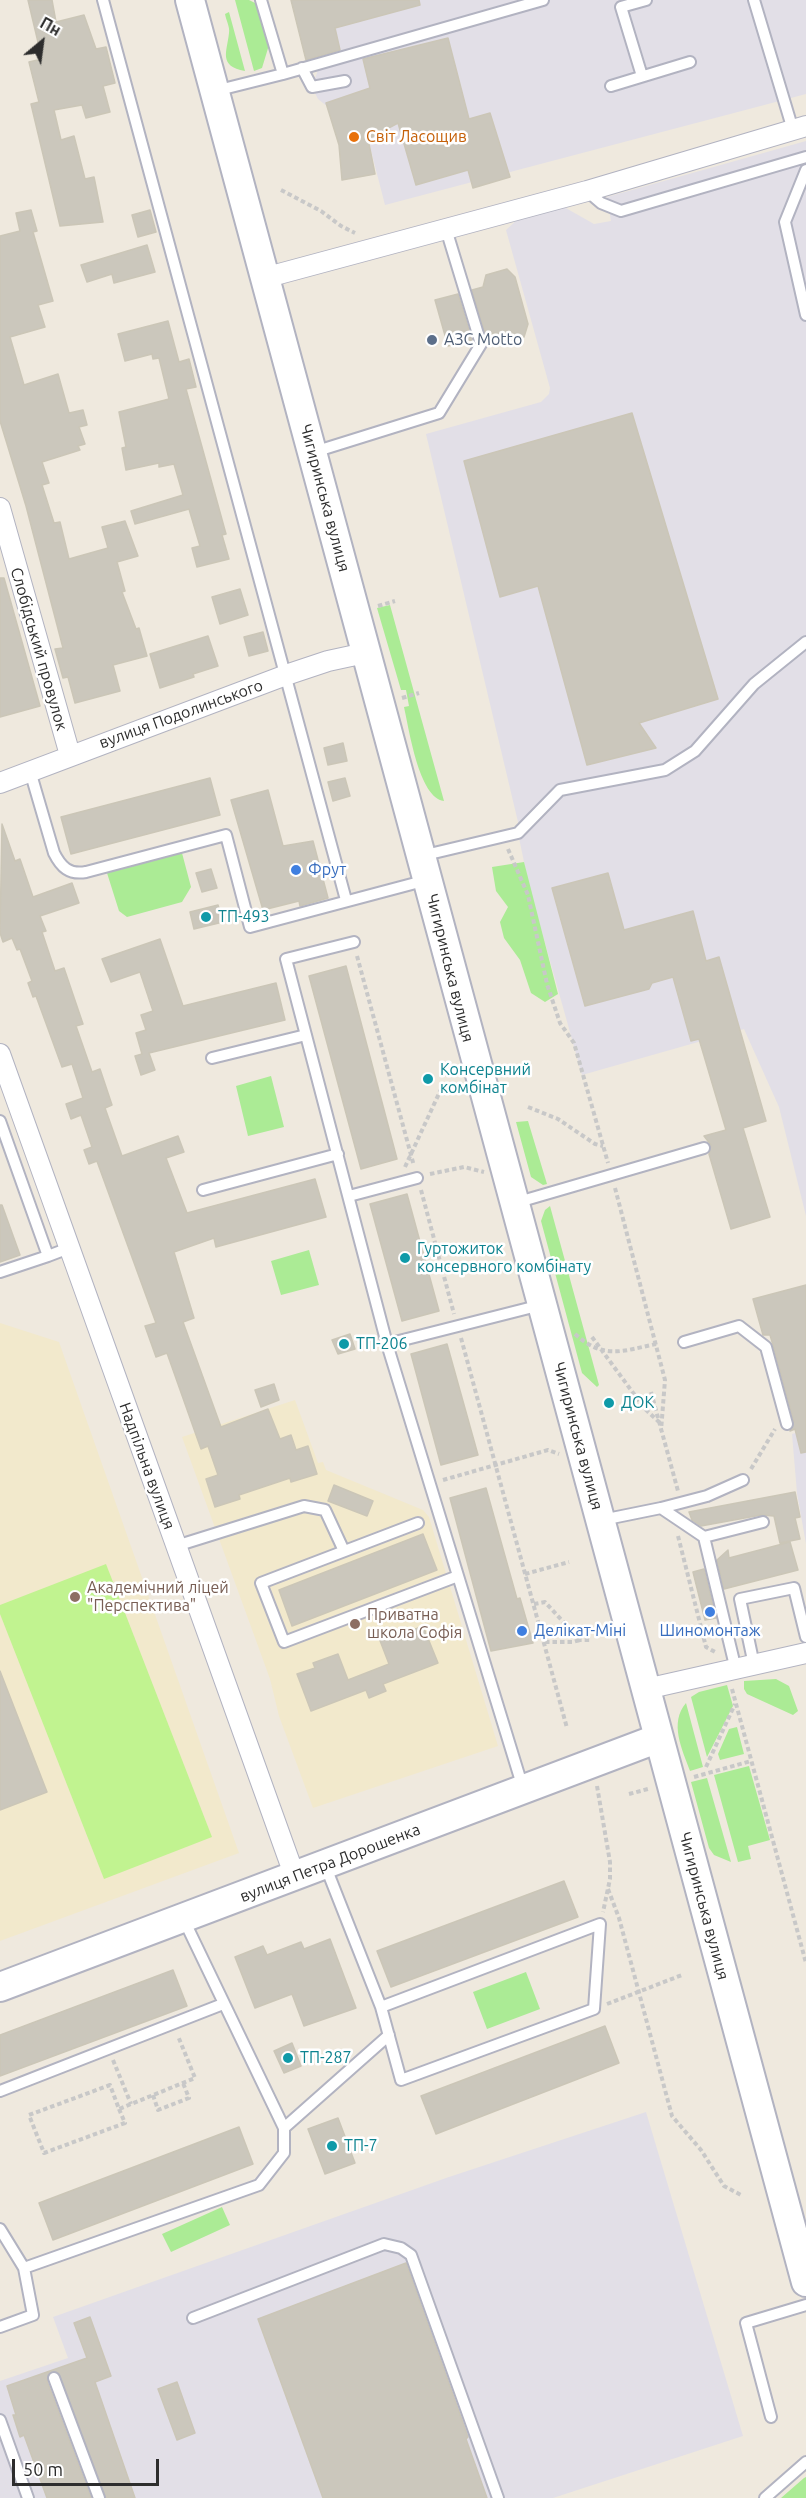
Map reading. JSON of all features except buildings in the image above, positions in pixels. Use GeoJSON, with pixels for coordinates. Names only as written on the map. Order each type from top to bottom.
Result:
{"type":"FeatureCollection","features":[{"type":"Feature","properties":{"kind":"main road","name":"Чигиринська вулиця"},"geometry":{"type":"LineString","coordinates":[[190,0],[264,278],[314,452],[365,652],[806,2282]]}},
{"type":"Feature","properties":{"kind":"main road","name":"вулиця Петра Дорошенка"},"geometry":{"type":"LineString","coordinates":[[0,1987],[659,1738]]}},
{"type":"Feature","properties":{"kind":"street"},"geometry":{"type":"LineString","coordinates":[[264,278],[587,191],[799,128]]}},
{"type":"Feature","properties":{"kind":"street","name":"Слобідський провулок"},"geometry":{"type":"LineString","coordinates":[[0,508],[70,755]]}},
{"type":"Feature","properties":{"kind":"street","name":"вулиця Подолинського"},"geometry":{"type":"LineString","coordinates":[[0,783],[286,675],[365,652]]}},
{"type":"Feature","properties":{"kind":"street","name":"Надпільна вулиця"},"geometry":{"type":"LineString","coordinates":[[0,1054],[295,1877]]}},
{"type":"Feature","properties":{"kind":"street"},"geometry":{"type":"LineString","coordinates":[[646,1689],[806,1653]]}},
{"type":"Feature","properties":{"kind":"lane"},"geometry":{"type":"LineString","coordinates":[[104,0],[346,900]]}},
{"type":"Feature","properties":{"kind":"lane"},"geometry":{"type":"LineString","coordinates":[[261,0],[283,74]]}},
{"type":"Feature","properties":{"kind":"lane"},"geometry":{"type":"LineString","coordinates":[[214,91],[283,74],[543,0]]}},
{"type":"Feature","properties":{"kind":"lane"},"geometry":{"type":"LineString","coordinates":[[642,76],[621,7],[646,0]]}},
{"type":"Feature","properties":{"kind":"lane"},"geometry":{"type":"LineString","coordinates":[[754,0],[799,128]]}},
{"type":"Feature","properties":{"kind":"lane"},"geometry":{"type":"LineString","coordinates":[[610,86],[690,62]]}},
{"type":"Feature","properties":{"kind":"lane"},"geometry":{"type":"LineString","coordinates":[[303,68],[312,87],[345,81]]}},
{"type":"Feature","properties":{"kind":"lane"},"geometry":{"type":"LineString","coordinates":[[587,191],[601,203],[621,211],[806,157]]}},
{"type":"Feature","properties":{"kind":"lane"},"geometry":{"type":"LineString","coordinates":[[806,170],[784,222],[806,315]]}},
{"type":"Feature","properties":{"kind":"lane"},"geometry":{"type":"LineString","coordinates":[[314,452],[439,412],[481,344],[446,229]]}},
{"type":"Feature","properties":{"kind":"lane"},"geometry":{"type":"LineString","coordinates":[[30,771],[54,853],[60,865],[70,872],[86,872],[226,835],[250,927],[346,900],[518,833],[560,790],[665,770],[695,751],[754,684],[806,642]]}},
{"type":"Feature","properties":{"kind":"lane"},"geometry":{"type":"LineString","coordinates":[[354,942],[286,959],[387,1344],[432,1484],[523,1788]]}},
{"type":"Feature","properties":{"kind":"lane"},"geometry":{"type":"LineString","coordinates":[[212,1058],[306,1035]]}},
{"type":"Feature","properties":{"kind":"lane"},"geometry":{"type":"LineString","coordinates":[[21,1113],[0,1121],[48,1256]]}},
{"type":"Feature","properties":{"kind":"lane"},"geometry":{"type":"LineString","coordinates":[[514,1203],[610,1173],[704,1148]]}},
{"type":"Feature","properties":{"kind":"lane"},"geometry":{"type":"LineString","coordinates":[[202,1190],[338,1154]]}},
{"type":"Feature","properties":{"kind":"lane"},"geometry":{"type":"LineString","coordinates":[[350,1196],[417,1178]]}},
{"type":"Feature","properties":{"kind":"lane"},"geometry":{"type":"LineString","coordinates":[[0,1272],[69,1248]]}},
{"type":"Feature","properties":{"kind":"lane"},"geometry":{"type":"LineString","coordinates":[[387,1344],[546,1317]]}},
{"type":"Feature","properties":{"kind":"lane"},"geometry":{"type":"LineString","coordinates":[[684,1342],[739,1326],[766,1347],[786,1424]]}},
{"type":"Feature","properties":{"kind":"lane"},"geometry":{"type":"LineString","coordinates":[[601,1520],[707,1496],[743,1480]]}},
{"type":"Feature","properties":{"kind":"lane"},"geometry":{"type":"LineString","coordinates":[[176,1546],[304,1506],[325,1510],[344,1551]]}},
{"type":"Feature","properties":{"kind":"lane"},"geometry":{"type":"LineString","coordinates":[[661,1508],[704,1537],[745,1668]]}},
{"type":"Feature","properties":{"kind":"lane"},"geometry":{"type":"LineString","coordinates":[[704,1537],[763,1522]]}},
{"type":"Feature","properties":{"kind":"lane"},"geometry":{"type":"LineString","coordinates":[[418,1523],[261,1583],[284,1642],[458,1576]]}},
{"type":"Feature","properties":{"kind":"lane"},"geometry":{"type":"LineString","coordinates":[[745,1668],[740,1599],[794,1588],[806,1637]]}},
{"type":"Feature","properties":{"kind":"lane"},"geometry":{"type":"LineString","coordinates":[[325,1864],[381,2007],[401,2080],[594,2009],[600,1924],[381,2007]]}},
{"type":"Feature","properties":{"kind":"lane"},"geometry":{"type":"LineString","coordinates":[[24,2268],[259,2185],[284,2153],[284,2128],[183,1918]]}},
{"type":"Feature","properties":{"kind":"lane"},"geometry":{"type":"LineString","coordinates":[[0,2091],[224,2004]]}},
{"type":"Feature","properties":{"kind":"lane"},"geometry":{"type":"LineString","coordinates":[[284,2128],[389,2035]]}},
{"type":"Feature","properties":{"kind":"lane"},"geometry":{"type":"LineString","coordinates":[[0,2229],[24,2268],[33,2315],[0,2327]]}},
{"type":"Feature","properties":{"kind":"lane"},"geometry":{"type":"LineString","coordinates":[[193,2318],[384,2244],[401,2248],[411,2254],[498,2498]]}},
{"type":"Feature","properties":{"kind":"lane"},"geometry":{"type":"LineString","coordinates":[[771,2417],[746,2323],[806,2305]]}},
{"type":"Feature","properties":{"kind":"lane"},"geometry":{"type":"LineString","coordinates":[[54,2378],[99,2498]]}},
{"type":"Feature","properties":{"kind":"lane"},"geometry":{"type":"LineString","coordinates":[[0,2420],[28,2498]]}},
{"type":"Feature","properties":{"kind":"lane"},"geometry":{"type":"LineString","coordinates":[[765,2498],[806,2462]]}},
{"type":"Feature","properties":{"kind":"path"},"geometry":{"type":"LineString","coordinates":[[281,190],[321,210],[345,229],[359,234]]}},
{"type":"Feature","properties":{"kind":"path"},"geometry":{"type":"LineString","coordinates":[[374,607],[395,601]]}},
{"type":"Feature","properties":{"kind":"path"},"geometry":{"type":"LineString","coordinates":[[398,699],[419,693]]}},
{"type":"Feature","properties":{"kind":"path"},"geometry":{"type":"LineString","coordinates":[[504,837],[528,895],[547,984],[560,1023],[574,1043],[656,1344],[665,1380],[662,1431]]}},
{"type":"Feature","properties":{"kind":"path"},"geometry":{"type":"LineString","coordinates":[[396,1183],[442,1087]]}},
{"type":"Feature","properties":{"kind":"path"},"geometry":{"type":"LineString","coordinates":[[528,1107],[558,1119],[595,1144],[603,1146]]}},
{"type":"Feature","properties":{"kind":"path"},"geometry":{"type":"LineString","coordinates":[[417,1178],[464,1167]]}},
{"type":"Feature","properties":{"kind":"path"},"geometry":{"type":"LineString","coordinates":[[546,1317],[568,1329],[586,1345],[604,1352],[614,1353],[656,1344]]}},
{"type":"Feature","properties":{"kind":"path"},"geometry":{"type":"LineString","coordinates":[[592,1337],[645,1409],[659,1422]]}},
{"type":"Feature","properties":{"kind":"path"},"geometry":{"type":"LineString","coordinates":[[743,1480],[774,1431],[783,1406]]}},
{"type":"Feature","properties":{"kind":"path"},"geometry":{"type":"LineString","coordinates":[[432,1484],[540,1453]]}},
{"type":"Feature","properties":{"kind":"path"},"geometry":{"type":"LineString","coordinates":[[525,1574],[569,1562]]}},
{"type":"Feature","properties":{"kind":"path"},"geometry":{"type":"LineString","coordinates":[[534,1604],[548,1604],[580,1640]]}},
{"type":"Feature","properties":{"kind":"path"},"geometry":{"type":"LineString","coordinates":[[545,1642],[590,1640]]}},
{"type":"Feature","properties":{"kind":"path"},"geometry":{"type":"LineString","coordinates":[[706,1767],[736,1704]]}},
{"type":"Feature","properties":{"kind":"path"},"geometry":{"type":"LineString","coordinates":[[690,1778],[752,1761]]}},
{"type":"Feature","properties":{"kind":"path"},"geometry":{"type":"LineString","coordinates":[[596,1780],[611,1871],[600,1924]]}},
{"type":"Feature","properties":{"kind":"path"},"geometry":{"type":"LineString","coordinates":[[629,1794],[648,1790]]}},
{"type":"Feature","properties":{"kind":"path"},"geometry":{"type":"LineString","coordinates":[[608,1889],[619,1918],[672,2116],[701,2150],[717,2179],[741,2195]]}},
{"type":"Feature","properties":{"kind":"path"},"geometry":{"type":"LineString","coordinates":[[594,2009],[682,1975]]}},
{"type":"Feature","properties":{"kind":"path"},"geometry":{"type":"LineString","coordinates":[[119,2109],[195,2078],[173,2024]]}},
{"type":"Feature","properties":{"kind":"path"},"geometry":{"type":"LineString","coordinates":[[109,2049],[131,2104]]}},
{"type":"Feature","properties":{"kind":"path"},"geometry":{"type":"LineString","coordinates":[[153,2095],[158,2110],[189,2098],[183,2083]]}},
{"type":"Feature","properties":{"kind":"path"},"geometry":{"type":"LineString","coordinates":[[110,2085],[119,2109],[125,2122],[44,2153],[29,2115],[110,2085]]}},
{"type":"Feature","properties":{"kind":"shaded area"},"geometry":{"type":"Polygon","coordinates":[[[403,0],[806,0],[806,94],[385,205],[368,139],[318,99],[312,87],[317,73],[319,46],[314,24],[403,0]]]}},
{"type":"Feature","properties":{"kind":"shaded area"},"geometry":{"type":"Polygon","coordinates":[[[806,141],[806,1216],[779,1107],[744,1029],[582,1075],[529,886],[518,833],[518,822],[426,434],[541,402],[549,394],[550,388],[506,230],[519,218],[564,207],[594,224],[611,221],[607,197],[806,141]]]}},
{"type":"Feature","properties":{"kind":"shaded area","name":"Академічний ліцей \"Перспектива\""},"geometry":{"type":"Polygon","coordinates":[[[0,1323],[59,1342],[239,1853],[0,1941],[0,1323]]]}},
{"type":"Feature","properties":{"kind":"shaded area","name":"Приватна школа Софія"},"geometry":{"type":"Polygon","coordinates":[[[295,1400],[318,1463],[323,1462],[326,1470],[423,1510],[429,1517],[498,1746],[313,1808],[279,1716],[270,1679],[182,1437],[295,1400]]]}},
{"type":"Feature","properties":{"kind":"shaded area"},"geometry":{"type":"Polygon","coordinates":[[[806,1430],[806,1544],[797,1493],[792,1434],[806,1430]]]}},
{"type":"Feature","properties":{"kind":"shaded area"},"geometry":{"type":"Polygon","coordinates":[[[646,2112],[743,2436],[553,2498],[0,2498],[0,2381],[68,2358],[53,2317],[449,2177],[646,2112]]]}},
{"type":"Feature","properties":{"kind":"green space"},"geometry":{"type":"Polygon","coordinates":[[[235,0],[249,0],[257,4],[269,45],[262,68],[254,71],[235,0]]]}},
{"type":"Feature","properties":{"kind":"green space"},"geometry":{"type":"Polygon","coordinates":[[[229,12],[245,71],[231,66],[226,57],[229,31],[225,14],[229,12]]]}},
{"type":"Feature","properties":{"kind":"green space"},"geometry":{"type":"Polygon","coordinates":[[[390,605],[444,801],[435,797],[428,788],[416,761],[404,707],[409,706],[406,690],[401,690],[377,608],[390,605]]]}},
{"type":"Feature","properties":{"kind":"green space"},"geometry":{"type":"Polygon","coordinates":[[[182,853],[191,887],[182,902],[127,917],[119,911],[107,873],[182,853]]]}},
{"type":"Feature","properties":{"kind":"green space"},"geometry":{"type":"Polygon","coordinates":[[[524,862],[558,994],[545,1002],[531,993],[520,960],[504,938],[500,922],[508,907],[496,891],[492,867],[524,862]]]}},
{"type":"Feature","properties":{"kind":"green space"},"geometry":{"type":"Polygon","coordinates":[[[271,1076],[284,1127],[248,1136],[236,1086],[271,1076]]]}},
{"type":"Feature","properties":{"kind":"green space"},"geometry":{"type":"Polygon","coordinates":[[[528,1121],[547,1184],[543,1185],[531,1177],[516,1122],[528,1121]]]}},
{"type":"Feature","properties":{"kind":"green space"},"geometry":{"type":"Polygon","coordinates":[[[550,1206],[599,1385],[597,1387],[582,1373],[541,1221],[545,1210],[550,1206]]]}},
{"type":"Feature","properties":{"kind":"green space"},"geometry":{"type":"Polygon","coordinates":[[[309,1250],[319,1285],[281,1295],[271,1261],[309,1250]]]}},
{"type":"Feature","properties":{"kind":"green space"},"geometry":{"type":"Polygon","coordinates":[[[106,1564],[212,1837],[104,1879],[0,1614],[0,1605],[106,1564]]]}},
{"type":"Feature","properties":{"kind":"green space"},"geometry":{"type":"Polygon","coordinates":[[[776,1679],[789,1686],[798,1711],[793,1715],[747,1694],[744,1689],[744,1681],[776,1679]]]}},
{"type":"Feature","properties":{"kind":"green space"},"geometry":{"type":"Polygon","coordinates":[[[727,1685],[733,1706],[707,1757],[691,1697],[699,1692],[727,1685]]]}},
{"type":"Feature","properties":{"kind":"green space"},"geometry":{"type":"Polygon","coordinates":[[[686,1703],[703,1767],[690,1771],[678,1728],[678,1719],[686,1703]]]}},
{"type":"Feature","properties":{"kind":"green space"},"geometry":{"type":"Polygon","coordinates":[[[737,1727],[744,1754],[720,1760],[718,1754],[729,1729],[737,1727]]]}},
{"type":"Feature","properties":{"kind":"green space"},"geometry":{"type":"Polygon","coordinates":[[[749,1766],[770,1840],[748,1846],[751,1859],[738,1862],[714,1775],[749,1766]]]}},
{"type":"Feature","properties":{"kind":"green space"},"geometry":{"type":"Polygon","coordinates":[[[707,1778],[731,1862],[714,1855],[709,1848],[691,1782],[707,1778]]]}},
{"type":"Feature","properties":{"kind":"green space"},"geometry":{"type":"Polygon","coordinates":[[[526,1972],[540,2009],[487,2029],[473,1992],[526,1972]]]}},
{"type":"Feature","properties":{"kind":"green space"},"geometry":{"type":"Polygon","coordinates":[[[222,2207],[230,2225],[171,2252],[162,2234],[222,2207]]]}},
{"type":"Feature","properties":{"kind":"green space"},"geometry":{"type":"Polygon","coordinates":[[[806,2477],[806,2498],[781,2498],[804,2478],[806,2477]]]}},
{"type":"Feature","properties":{"kind":"place","name":"Світ Ласощив"},"geometry":{"type":"Point","coordinates":[354,137]}},
{"type":"Feature","properties":{"kind":"place","name":"АЗС Motto"},"geometry":{"type":"Point","coordinates":[432,340]}},
{"type":"Feature","properties":{"kind":"place","name":"Фрут"},"geometry":{"type":"Point","coordinates":[296,870]}},
{"type":"Feature","properties":{"kind":"place","name":"ТП-493"},"geometry":{"type":"Point","coordinates":[206,917]}},
{"type":"Feature","properties":{"kind":"place","name":"Консервний комбінат"},"geometry":{"type":"Point","coordinates":[428,1079]}},
{"type":"Feature","properties":{"kind":"place","name":"Гуртожиток консервного комбінату"},"geometry":{"type":"Point","coordinates":[405,1258]}},
{"type":"Feature","properties":{"kind":"place","name":"ТП-206"},"geometry":{"type":"Point","coordinates":[344,1344]}},
{"type":"Feature","properties":{"kind":"place","name":"ДОК"},"geometry":{"type":"Point","coordinates":[609,1403]}},
{"type":"Feature","properties":{"kind":"place","name":"Академічний ліцей \"Перспектива\""},"geometry":{"type":"Point","coordinates":[75,1597]}},
{"type":"Feature","properties":{"kind":"place","name":"Шиномонтаж"},"geometry":{"type":"Point","coordinates":[710,1612]}},
{"type":"Feature","properties":{"kind":"place","name":"Приватна школа Софія"},"geometry":{"type":"Point","coordinates":[355,1624]}},
{"type":"Feature","properties":{"kind":"place","name":"Делікат-Міні"},"geometry":{"type":"Point","coordinates":[522,1631]}},
{"type":"Feature","properties":{"kind":"place","name":"ТП-287"},"geometry":{"type":"Point","coordinates":[288,2058]}},
{"type":"Feature","properties":{"kind":"place","name":"ТП-7"},"geometry":{"type":"Point","coordinates":[332,2146]}}]}
